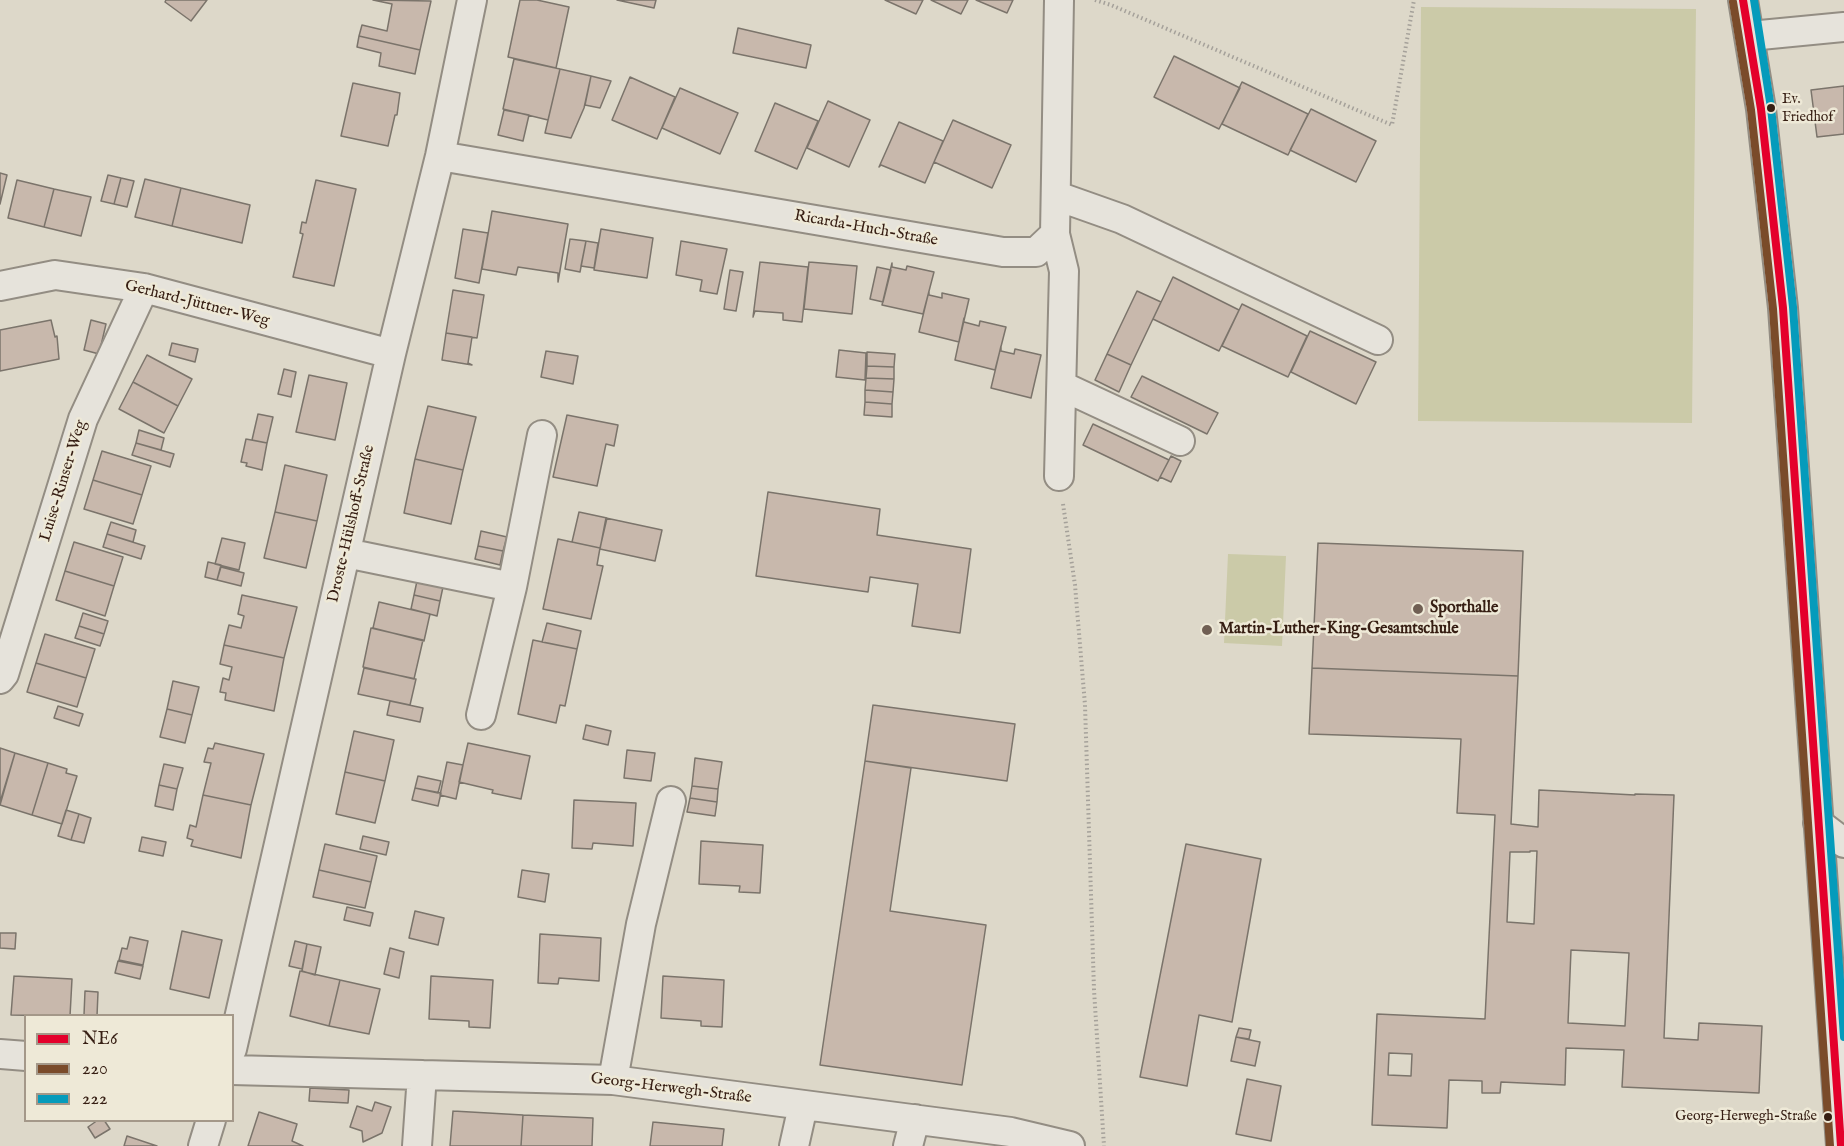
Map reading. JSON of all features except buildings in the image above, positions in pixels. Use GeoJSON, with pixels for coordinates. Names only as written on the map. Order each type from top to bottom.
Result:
{"type":"FeatureCollection","features":[{"type":"Feature","properties":{"kind":"street","name":"Droste-Hülshoff-Straße"},"geometry":{"type":"LineString","coordinates":[[234,1040],[391,354],[440,156],[472,0]]}},
{"type":"Feature","properties":{"kind":"street"},"geometry":{"type":"LineString","coordinates":[[1059,0],[1055,234],[1064,271],[1059,476]]}},
{"type":"Feature","properties":{"kind":"street"},"geometry":{"type":"LineString","coordinates":[[1743,0],[1771,185],[1784,308],[1818,823],[1839,1069],[1841,1146]]}},
{"type":"Feature","properties":{"kind":"street"},"geometry":{"type":"LineString","coordinates":[[1750,36],[1844,27]]}},
{"type":"Feature","properties":{"kind":"street","name":"Ricarda-Huch-Straße"},"geometry":{"type":"LineString","coordinates":[[440,156],[1003,252],[1036,252],[1055,234]]}},
{"type":"Feature","properties":{"kind":"street"},"geometry":{"type":"LineString","coordinates":[[1057,196],[1122,219],[1378,340]]}},
{"type":"Feature","properties":{"kind":"street","name":"Gerhard-Jüttner-Weg"},"geometry":{"type":"LineString","coordinates":[[0,286],[55,274],[144,288],[391,354]]}},
{"type":"Feature","properties":{"kind":"street","name":"Luise-Rinser-Weg"},"geometry":{"type":"LineString","coordinates":[[0,679],[4,674],[83,419],[144,288]]}},
{"type":"Feature","properties":{"kind":"street"},"geometry":{"type":"LineString","coordinates":[[1062,386],[1180,441]]}},
{"type":"Feature","properties":{"kind":"street"},"geometry":{"type":"LineString","coordinates":[[481,715],[512,587],[542,435]]}},
{"type":"Feature","properties":{"kind":"street"},"geometry":{"type":"LineString","coordinates":[[346,553],[512,587]]}},
{"type":"Feature","properties":{"kind":"street"},"geometry":{"type":"LineString","coordinates":[[613,1080],[641,924],[671,801]]}},
{"type":"Feature","properties":{"kind":"street"},"geometry":{"type":"LineString","coordinates":[[1818,823],[1844,843]]}},
{"type":"Feature","properties":{"kind":"street"},"geometry":{"type":"LineString","coordinates":[[0,1054],[24,1056]]}},
{"type":"Feature","properties":{"kind":"street","name":"Georg-Herwegh-Straße"},"geometry":{"type":"LineString","coordinates":[[234,1070],[613,1080],[803,1106],[911,1133],[1011,1132],[1070,1146]]}},
{"type":"Feature","properties":{"kind":"street"},"geometry":{"type":"LineString","coordinates":[[417,1146],[422,1075]]}},
{"type":"Feature","properties":{"kind":"street"},"geometry":{"type":"LineString","coordinates":[[794,1146],[803,1106]]}},
{"type":"Feature","properties":{"kind":"street"},"geometry":{"type":"LineString","coordinates":[[203,1146],[210,1122]]}},
{"type":"Feature","properties":{"kind":"path"},"geometry":{"type":"LineString","coordinates":[[1095,0],[1392,124],[1414,0]]}},
{"type":"Feature","properties":{"kind":"path"},"geometry":{"type":"LineString","coordinates":[[1059,476],[1075,585],[1085,705],[1094,990],[1104,1146]]}},
{"type":"Feature","properties":{"kind":"green space"},"geometry":{"type":"Polygon","coordinates":[[[1421,7],[1696,9],[1692,423],[1418,421],[1421,7]]]}},
{"type":"Feature","properties":{"kind":"green space"},"geometry":{"type":"Polygon","coordinates":[[[1228,554],[1286,556],[1282,646],[1224,643],[1228,554]]]}},
{"type":"Feature","properties":{"kind":"transit line","name":"NE6"},"geometry":{"type":"LineString","coordinates":[[1743,0],[1761,109],[1783,308],[1841,1146]]}},
{"type":"Feature","properties":{"kind":"transit line","name":"222"},"geometry":{"type":"LineString","coordinates":[[1754,0],[1771,108],[1793,307],[1844,1037]]}},
{"type":"Feature","properties":{"kind":"transit line","name":"220"},"geometry":{"type":"LineString","coordinates":[[1733,2],[1751,110],[1773,309],[1830,1146]]}},
{"type":"Feature","properties":{"kind":"place","name":"Ev. Friedhof"},"geometry":{"type":"Point","coordinates":[1771,108]}},
{"type":"Feature","properties":{"kind":"place","name":"Sporthalle"},"geometry":{"type":"Point","coordinates":[1418,609]}},
{"type":"Feature","properties":{"kind":"place","name":"Martin-Luther-King-Gesamtschule"},"geometry":{"type":"Point","coordinates":[1207,630]}},
{"type":"Feature","properties":{"kind":"place","name":"Georg-Herwegh-Straße"},"geometry":{"type":"Point","coordinates":[1828,1117]}}]}
